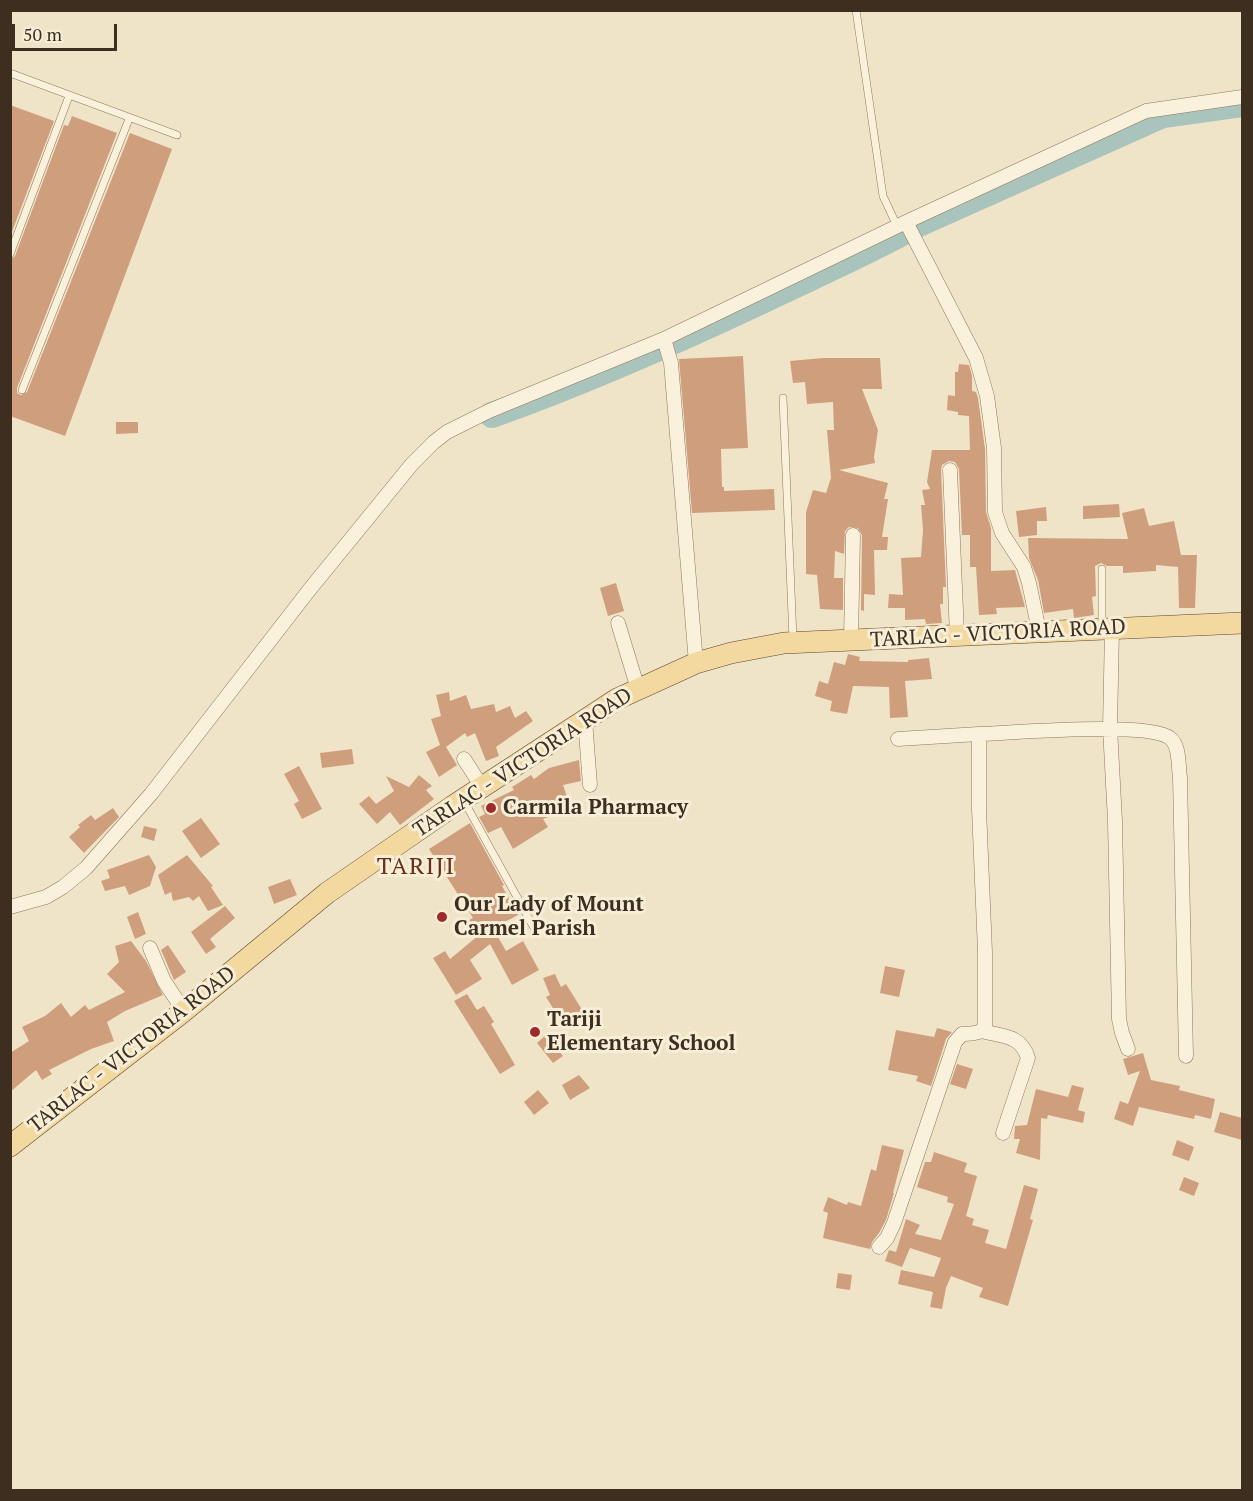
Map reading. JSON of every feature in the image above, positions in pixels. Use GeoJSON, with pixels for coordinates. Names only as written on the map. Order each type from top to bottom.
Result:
{"type":"FeatureCollection","features":[{"type":"Feature","properties":{"kind":"main road","name":"TARLAC - VICTORIA ROAD"},"geometry":{"type":"LineString","coordinates":[[10,1146],[184,1011],[327,893],[463,799],[617,699],[696,663],[731,653],[793,643],[1242,623]]}},
{"type":"Feature","properties":{"kind":"street"},"geometry":{"type":"LineString","coordinates":[[10,907],[46,897],[63,887],[86,868],[151,794],[310,589],[412,464],[447,432],[489,411],[664,341],[1146,111],[1242,97]]}},
{"type":"Feature","properties":{"kind":"street"},"geometry":{"type":"LineString","coordinates":[[904,225],[916,238],[976,358],[987,396],[994,448],[996,512],[1002,533],[1024,567],[1039,631]]}},
{"type":"Feature","properties":{"kind":"street"},"geometry":{"type":"LineString","coordinates":[[664,341],[671,363],[696,663]]}},
{"type":"Feature","properties":{"kind":"street"},"geometry":{"type":"LineString","coordinates":[[950,470],[957,635]]}},
{"type":"Feature","properties":{"kind":"street"},"geometry":{"type":"LineString","coordinates":[[851,640],[853,535]]}},
{"type":"Feature","properties":{"kind":"street"},"geometry":{"type":"LineString","coordinates":[[618,623],[638,689]]}},
{"type":"Feature","properties":{"kind":"street"},"geometry":{"type":"LineString","coordinates":[[1107,629],[1115,821],[1119,1018],[1128,1049]]}},
{"type":"Feature","properties":{"kind":"street"},"geometry":{"type":"LineString","coordinates":[[585,720],[590,785]]}},
{"type":"Feature","properties":{"kind":"street"},"geometry":{"type":"LineString","coordinates":[[898,739],[1110,728],[1164,734],[1172,740],[1177,749],[1180,777],[1186,1056]]}},
{"type":"Feature","properties":{"kind":"street"},"geometry":{"type":"LineString","coordinates":[[979,734],[979,808],[986,1018],[982,1031]]}},
{"type":"Feature","properties":{"kind":"street"},"geometry":{"type":"LineString","coordinates":[[465,759],[482,787]]}},
{"type":"Feature","properties":{"kind":"street"},"geometry":{"type":"LineString","coordinates":[[150,948],[164,981],[184,1011]]}},
{"type":"Feature","properties":{"kind":"street"},"geometry":{"type":"LineString","coordinates":[[879,1247],[887,1238],[894,1223],[955,1042],[962,1034],[982,1031],[1019,1041],[1024,1046],[1028,1058],[1004,1133]]}},
{"type":"Feature","properties":{"kind":"lane"},"geometry":{"type":"LineString","coordinates":[[856,10],[883,196],[904,225]]}},
{"type":"Feature","properties":{"kind":"lane"},"geometry":{"type":"LineString","coordinates":[[10,73],[177,135]]}},
{"type":"Feature","properties":{"kind":"lane"},"geometry":{"type":"LineString","coordinates":[[10,254],[69,96]]}},
{"type":"Feature","properties":{"kind":"lane"},"geometry":{"type":"LineString","coordinates":[[22,390],[129,118]]}},
{"type":"Feature","properties":{"kind":"lane"},"geometry":{"type":"LineString","coordinates":[[783,398],[793,643]]}},
{"type":"Feature","properties":{"kind":"lane"},"geometry":{"type":"LineString","coordinates":[[1102,569],[1107,629]]}},
{"type":"Feature","properties":{"kind":"lane"},"geometry":{"type":"LineString","coordinates":[[463,799],[533,926]]}},
{"type":"Feature","properties":{"kind":"building"},"geometry":{"type":"Polygon","coordinates":[[[10,105],[54,121],[10,237],[10,105]]]}},
{"type":"Feature","properties":{"kind":"building"},"geometry":{"type":"Polygon","coordinates":[[[72,116],[117,133],[17,388],[17,393],[21,395],[27,392],[130,133],[172,149],[65,436],[10,416],[10,260],[15,256],[64,125],[68,126],[72,116]]]}},
{"type":"Feature","properties":{"kind":"building"},"geometry":{"type":"Polygon","coordinates":[[[743,356],[748,448],[721,449],[722,487],[724,491],[774,489],[775,510],[692,513],[679,359],[743,356]]]}},
{"type":"Feature","properties":{"kind":"building"},"geometry":{"type":"Polygon","coordinates":[[[823,358],[880,358],[882,389],[862,389],[878,430],[875,463],[839,470],[888,483],[884,499],[888,499],[882,537],[888,537],[887,550],[874,550],[875,595],[864,594],[864,611],[861,610],[862,535],[858,528],[849,527],[845,531],[844,554],[835,551],[834,578],[843,578],[843,610],[820,609],[817,575],[806,574],[806,512],[813,490],[826,493],[831,478],[827,430],[834,430],[833,402],[807,404],[805,382],[793,383],[790,361],[823,358]]]}},
{"type":"Feature","properties":{"kind":"building"},"geometry":{"type":"Polygon","coordinates":[[[959,364],[969,365],[972,391],[976,392],[978,398],[985,449],[986,512],[991,528],[991,571],[1015,570],[1025,607],[996,608],[997,614],[979,615],[976,567],[970,567],[970,535],[962,535],[959,469],[955,462],[949,461],[942,465],[941,470],[946,587],[943,587],[943,604],[940,604],[942,623],[926,624],[925,619],[905,620],[905,608],[888,608],[889,594],[903,595],[901,558],[921,557],[923,530],[921,505],[925,505],[922,490],[930,489],[927,482],[932,450],[970,450],[969,416],[958,415],[958,412],[947,410],[948,395],[955,396],[955,372],[958,372],[959,364]]]}},
{"type":"Feature","properties":{"kind":"building"},"geometry":{"type":"Polygon","coordinates":[[[116,422],[138,422],[138,433],[116,434],[116,422]]]}},
{"type":"Feature","properties":{"kind":"building"},"geometry":{"type":"Polygon","coordinates":[[[1119,504],[1120,517],[1083,519],[1083,506],[1119,504]]]}},
{"type":"Feature","properties":{"kind":"building"},"geometry":{"type":"Polygon","coordinates":[[[1046,507],[1047,521],[1037,521],[1037,535],[1019,537],[1016,511],[1046,507]]]}},
{"type":"Feature","properties":{"kind":"building"},"geometry":{"type":"Polygon","coordinates":[[[1144,508],[1149,526],[1174,521],[1181,555],[1197,555],[1195,608],[1179,608],[1178,567],[1156,565],[1156,571],[1123,573],[1123,566],[1107,566],[1101,563],[1095,566],[1096,596],[1092,597],[1094,615],[1074,618],[1073,609],[1044,613],[1038,580],[1029,558],[1028,538],[1128,539],[1122,513],[1144,508]]]}},
{"type":"Feature","properties":{"kind":"building"},"geometry":{"type":"Polygon","coordinates":[[[616,583],[624,611],[608,616],[600,588],[616,583]]]}},
{"type":"Feature","properties":{"kind":"building"},"geometry":{"type":"Polygon","coordinates":[[[848,654],[860,657],[859,661],[908,662],[908,660],[929,658],[932,679],[905,681],[908,717],[890,718],[889,687],[853,686],[847,714],[830,711],[832,701],[815,696],[819,681],[828,684],[834,662],[845,665],[848,654]]]}},
{"type":"Feature","properties":{"kind":"building"},"geometry":{"type":"Polygon","coordinates":[[[449,692],[450,701],[466,695],[471,709],[494,704],[496,712],[510,706],[515,718],[526,711],[533,721],[496,747],[499,756],[486,761],[475,733],[467,737],[465,733],[446,747],[457,765],[439,777],[426,752],[440,745],[431,719],[441,716],[436,695],[449,692]]]}},
{"type":"Feature","properties":{"kind":"building"},"geometry":{"type":"Polygon","coordinates":[[[352,749],[354,764],[322,768],[320,753],[352,749]]]}},
{"type":"Feature","properties":{"kind":"building"},"geometry":{"type":"Polygon","coordinates":[[[579,760],[581,781],[563,785],[571,808],[543,819],[548,827],[513,849],[501,827],[488,833],[479,817],[485,814],[481,806],[514,790],[512,787],[531,775],[534,779],[549,768],[579,760]]]}},
{"type":"Feature","properties":{"kind":"building"},"geometry":{"type":"Polygon","coordinates":[[[299,766],[322,809],[302,819],[294,804],[299,801],[284,774],[299,766]]]}},
{"type":"Feature","properties":{"kind":"building"},"geometry":{"type":"Polygon","coordinates":[[[419,775],[432,786],[426,790],[434,799],[400,825],[390,812],[377,824],[359,804],[369,796],[376,804],[394,791],[386,776],[409,787],[419,775]]]}},
{"type":"Feature","properties":{"kind":"building"},"geometry":{"type":"Polygon","coordinates":[[[113,808],[119,817],[84,853],[69,837],[80,827],[78,825],[91,815],[95,820],[113,808]]]}},
{"type":"Feature","properties":{"kind":"building"},"geometry":{"type":"Polygon","coordinates":[[[201,818],[220,844],[201,858],[182,831],[201,818]]]}},
{"type":"Feature","properties":{"kind":"building"},"geometry":{"type":"Polygon","coordinates":[[[470,823],[518,915],[495,927],[497,930],[495,932],[506,951],[523,941],[539,970],[512,985],[490,944],[470,960],[482,979],[456,995],[433,958],[445,951],[450,959],[479,935],[469,920],[473,918],[429,849],[470,823]]]}},
{"type":"Feature","properties":{"kind":"building"},"geometry":{"type":"Polygon","coordinates":[[[144,826],[157,829],[154,841],[141,837],[144,826]]]}},
{"type":"Feature","properties":{"kind":"building"},"geometry":{"type":"Polygon","coordinates":[[[149,855],[156,867],[150,886],[129,895],[125,886],[105,891],[101,881],[110,878],[107,870],[149,855]]]}},
{"type":"Feature","properties":{"kind":"building"},"geometry":{"type":"Polygon","coordinates":[[[187,855],[213,886],[211,887],[223,905],[208,911],[199,896],[193,901],[189,897],[173,901],[171,892],[165,895],[158,875],[187,855]]]}},
{"type":"Feature","properties":{"kind":"building"},"geometry":{"type":"Polygon","coordinates":[[[290,879],[297,895],[274,904],[268,887],[290,879]]]}},
{"type":"Feature","properties":{"kind":"building"},"geometry":{"type":"Polygon","coordinates":[[[225,906],[235,918],[210,939],[216,947],[206,954],[191,932],[225,906]]]}},
{"type":"Feature","properties":{"kind":"building"},"geometry":{"type":"Polygon","coordinates":[[[138,912],[146,934],[135,939],[127,917],[138,912]]]}},
{"type":"Feature","properties":{"kind":"building"},"geometry":{"type":"Polygon","coordinates":[[[131,941],[146,961],[163,995],[125,1011],[107,1022],[114,1041],[91,1049],[49,1070],[52,1074],[42,1080],[36,1070],[10,1092],[10,1053],[29,1041],[22,1027],[45,1016],[61,1003],[71,1017],[85,1005],[89,1010],[125,992],[107,974],[119,962],[115,946],[131,941]]]}},
{"type":"Feature","properties":{"kind":"building"},"geometry":{"type":"Polygon","coordinates":[[[168,945],[186,972],[174,980],[161,950],[168,945]]]}},
{"type":"Feature","properties":{"kind":"building"},"geometry":{"type":"Polygon","coordinates":[[[885,966],[905,970],[899,997],[880,993],[885,966]]]}},
{"type":"Feature","properties":{"kind":"building"},"geometry":{"type":"Polygon","coordinates":[[[555,974],[561,987],[566,984],[586,1016],[566,1029],[546,997],[550,995],[543,978],[555,974]]]}},
{"type":"Feature","properties":{"kind":"building"},"geometry":{"type":"Polygon","coordinates":[[[467,994],[477,1010],[484,1006],[494,1022],[491,1024],[515,1065],[500,1074],[454,1001],[467,994]]]}},
{"type":"Feature","properties":{"kind":"building"},"geometry":{"type":"Polygon","coordinates":[[[937,1028],[952,1032],[946,1039],[931,1086],[916,1081],[918,1076],[888,1070],[896,1030],[934,1037],[937,1028]]]}},
{"type":"Feature","properties":{"kind":"building"},"geometry":{"type":"Polygon","coordinates":[[[546,1035],[563,1056],[553,1063],[537,1043],[546,1035]]]}},
{"type":"Feature","properties":{"kind":"building"},"geometry":{"type":"Polygon","coordinates":[[[1143,1053],[1151,1080],[1180,1086],[1179,1090],[1215,1099],[1211,1119],[1195,1115],[1194,1119],[1139,1107],[1133,1126],[1114,1119],[1120,1101],[1128,1104],[1140,1071],[1128,1075],[1123,1059],[1143,1053]]]}},
{"type":"Feature","properties":{"kind":"building"},"geometry":{"type":"Polygon","coordinates":[[[957,1064],[973,1069],[966,1089],[950,1084],[957,1064]]]}},
{"type":"Feature","properties":{"kind":"building"},"geometry":{"type":"Polygon","coordinates":[[[579,1075],[590,1088],[570,1100],[562,1085],[579,1075]]]}},
{"type":"Feature","properties":{"kind":"building"},"geometry":{"type":"Polygon","coordinates":[[[1072,1085],[1084,1088],[1078,1110],[1085,1112],[1083,1123],[1048,1115],[1047,1119],[1041,1118],[1040,1160],[1016,1153],[1020,1139],[1014,1139],[1015,1126],[1027,1125],[1036,1089],[1068,1097],[1072,1085]]]}},
{"type":"Feature","properties":{"kind":"building"},"geometry":{"type":"Polygon","coordinates":[[[538,1090],[549,1103],[534,1115],[524,1102],[538,1090]]]}},
{"type":"Feature","properties":{"kind":"building"},"geometry":{"type":"Polygon","coordinates":[[[1220,1112],[1242,1118],[1242,1140],[1214,1132],[1220,1112]]]}},
{"type":"Feature","properties":{"kind":"building"},"geometry":{"type":"Polygon","coordinates":[[[1177,1140],[1194,1147],[1189,1161],[1172,1155],[1177,1140]]]}},
{"type":"Feature","properties":{"kind":"building"},"geometry":{"type":"Polygon","coordinates":[[[882,1145],[904,1150],[886,1220],[870,1249],[823,1238],[828,1213],[823,1211],[828,1197],[847,1205],[848,1202],[861,1206],[871,1169],[876,1171],[882,1145]]]}},
{"type":"Feature","properties":{"kind":"building"},"geometry":{"type":"Polygon","coordinates":[[[934,1152],[967,1163],[964,1172],[977,1176],[966,1216],[974,1219],[972,1225],[989,1230],[985,1243],[1006,1249],[1024,1185],[1038,1189],[1030,1219],[1033,1220],[1008,1306],[979,1297],[983,1288],[951,1276],[942,1309],[930,1307],[933,1292],[898,1284],[901,1270],[934,1277],[941,1258],[910,1248],[902,1267],[885,1261],[889,1250],[896,1252],[906,1219],[920,1225],[915,1234],[941,1240],[954,1204],[947,1202],[948,1197],[917,1187],[925,1162],[931,1162],[934,1152]]]}},
{"type":"Feature","properties":{"kind":"building"},"geometry":{"type":"Polygon","coordinates":[[[1184,1177],[1199,1183],[1194,1196],[1179,1190],[1184,1177]]]}},
{"type":"Feature","properties":{"kind":"building"},"geometry":{"type":"Polygon","coordinates":[[[838,1273],[852,1275],[850,1290],[836,1288],[838,1273]]]}},
{"type":"Feature","properties":{"kind":"waterway"},"geometry":{"type":"LineString","coordinates":[[492,415],[595,375],[731,316],[919,224],[1163,115],[1242,104]]}},
{"type":"Feature","properties":{"kind":"place","name":"Carmila Pharmacy"},"geometry":{"type":"Point","coordinates":[491,808]}},
{"type":"Feature","properties":{"kind":"place","name":"Our Lady of Mount Carmel Parish"},"geometry":{"type":"Point","coordinates":[442,917]}},
{"type":"Feature","properties":{"kind":"place","name":"Tariji Elementary School"},"geometry":{"type":"Point","coordinates":[535,1032]}},
{"type":"Feature","properties":{"kind":"district","name":"TARIJI"},"geometry":{"type":"Point","coordinates":[416,867]}}]}
